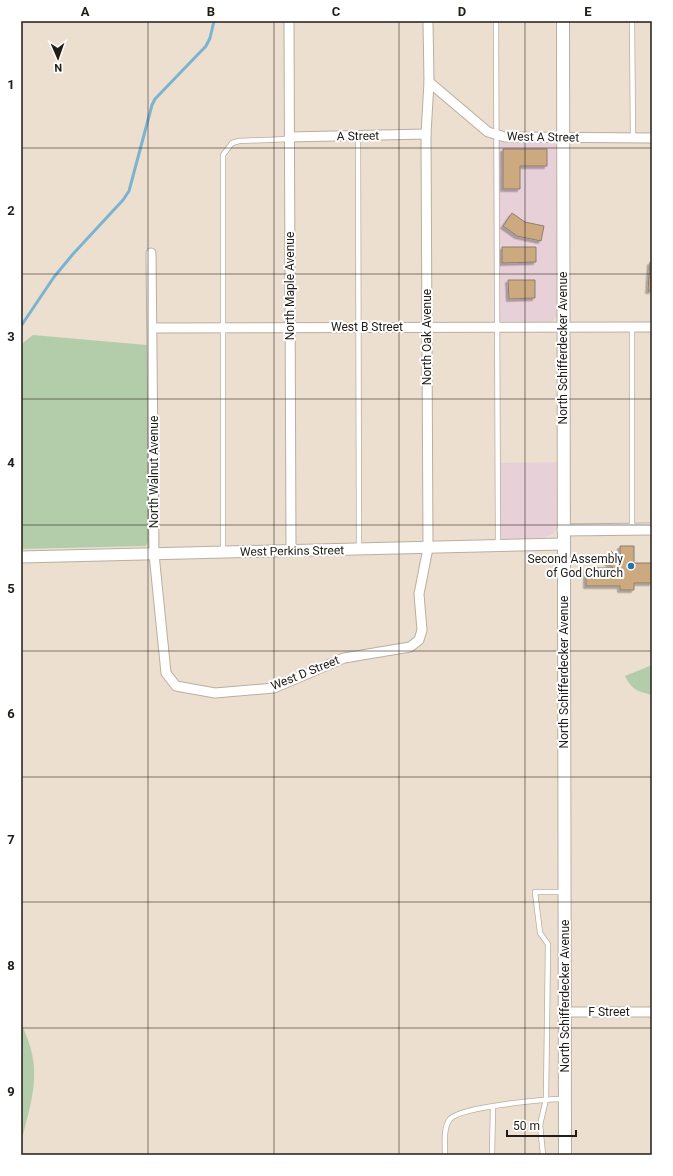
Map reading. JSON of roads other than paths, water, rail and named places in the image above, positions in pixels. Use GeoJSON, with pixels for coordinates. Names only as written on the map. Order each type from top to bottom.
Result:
{"type":"FeatureCollection","features":[{"type":"Feature","properties":{"kind":"main road","name":"North Schifferdecker Avenue"},"geometry":{"type":"LineString","coordinates":[[562,21],[566,1152]]}},
{"type":"Feature","properties":{"kind":"street","name":"North Maple Avenue"},"geometry":{"type":"LineString","coordinates":[[288,21],[291,551]]}},
{"type":"Feature","properties":{"kind":"street","name":"North Oak Avenue"},"geometry":{"type":"LineString","coordinates":[[410,647],[419,640],[422,630],[419,594],[428,548],[426,134],[429,82],[428,21]]}},
{"type":"Feature","properties":{"kind":"street","name":"West A Street"},"geometry":{"type":"LineString","coordinates":[[429,82],[441,95],[488,132],[496,135],[505,137],[652,138]]}},
{"type":"Feature","properties":{"kind":"street","name":"A Street"},"geometry":{"type":"LineString","coordinates":[[289,138],[426,134]]}},
{"type":"Feature","properties":{"kind":"street","name":"North Walnut Avenue"},"geometry":{"type":"LineString","coordinates":[[151,254],[153,328],[154,554],[166,673],[176,686]]}},
{"type":"Feature","properties":{"kind":"street","name":"West B Street"},"geometry":{"type":"LineString","coordinates":[[153,328],[652,327]]}},
{"type":"Feature","properties":{"kind":"street"},"geometry":{"type":"LineString","coordinates":[[563,530],[652,529]]}},
{"type":"Feature","properties":{"kind":"street","name":"West Perkins Street"},"geometry":{"type":"LineString","coordinates":[[21,557],[563,544]]}},
{"type":"Feature","properties":{"kind":"street","name":"West D Street"},"geometry":{"type":"LineString","coordinates":[[176,686],[215,693],[274,688],[344,658],[410,647]]}},
{"type":"Feature","properties":{"kind":"street","name":"F Street"},"geometry":{"type":"LineString","coordinates":[[566,1012],[652,1012]]}},
{"type":"Feature","properties":{"kind":"lane"},"geometry":{"type":"LineString","coordinates":[[496,21],[498,546]]}},
{"type":"Feature","properties":{"kind":"lane"},"geometry":{"type":"LineString","coordinates":[[632,21],[633,138]]}},
{"type":"Feature","properties":{"kind":"lane"},"geometry":{"type":"LineString","coordinates":[[358,136],[360,327],[359,549]]}},
{"type":"Feature","properties":{"kind":"lane"},"geometry":{"type":"LineString","coordinates":[[223,552],[223,156],[232,143],[239,141],[289,138]]}},
{"type":"Feature","properties":{"kind":"lane"},"geometry":{"type":"LineString","coordinates":[[632,327],[632,530]]}},
{"type":"Feature","properties":{"kind":"lane"},"geometry":{"type":"LineString","coordinates":[[544,1155],[540,1125],[546,1099],[548,944],[540,933],[535,892],[565,892]]}},
{"type":"Feature","properties":{"kind":"lane"},"geometry":{"type":"LineString","coordinates":[[445,1155],[446,1128],[450,1119],[456,1114],[469,1110],[546,1099],[565,1099]]}},
{"type":"Feature","properties":{"kind":"lane"},"geometry":{"type":"LineString","coordinates":[[492,1155],[493,1107]]}},
{"type":"Feature","properties":{"kind":"waterway"},"geometry":{"type":"LineString","coordinates":[[21,326],[54,277],[123,200],[129,191],[152,105],[155,99],[206,46],[210,38],[214,21]]}},
{"type":"Feature","properties":{"kind":"place","name":"Second Assembly of God Church"},"geometry":{"type":"Point","coordinates":[631,566]}}]}
